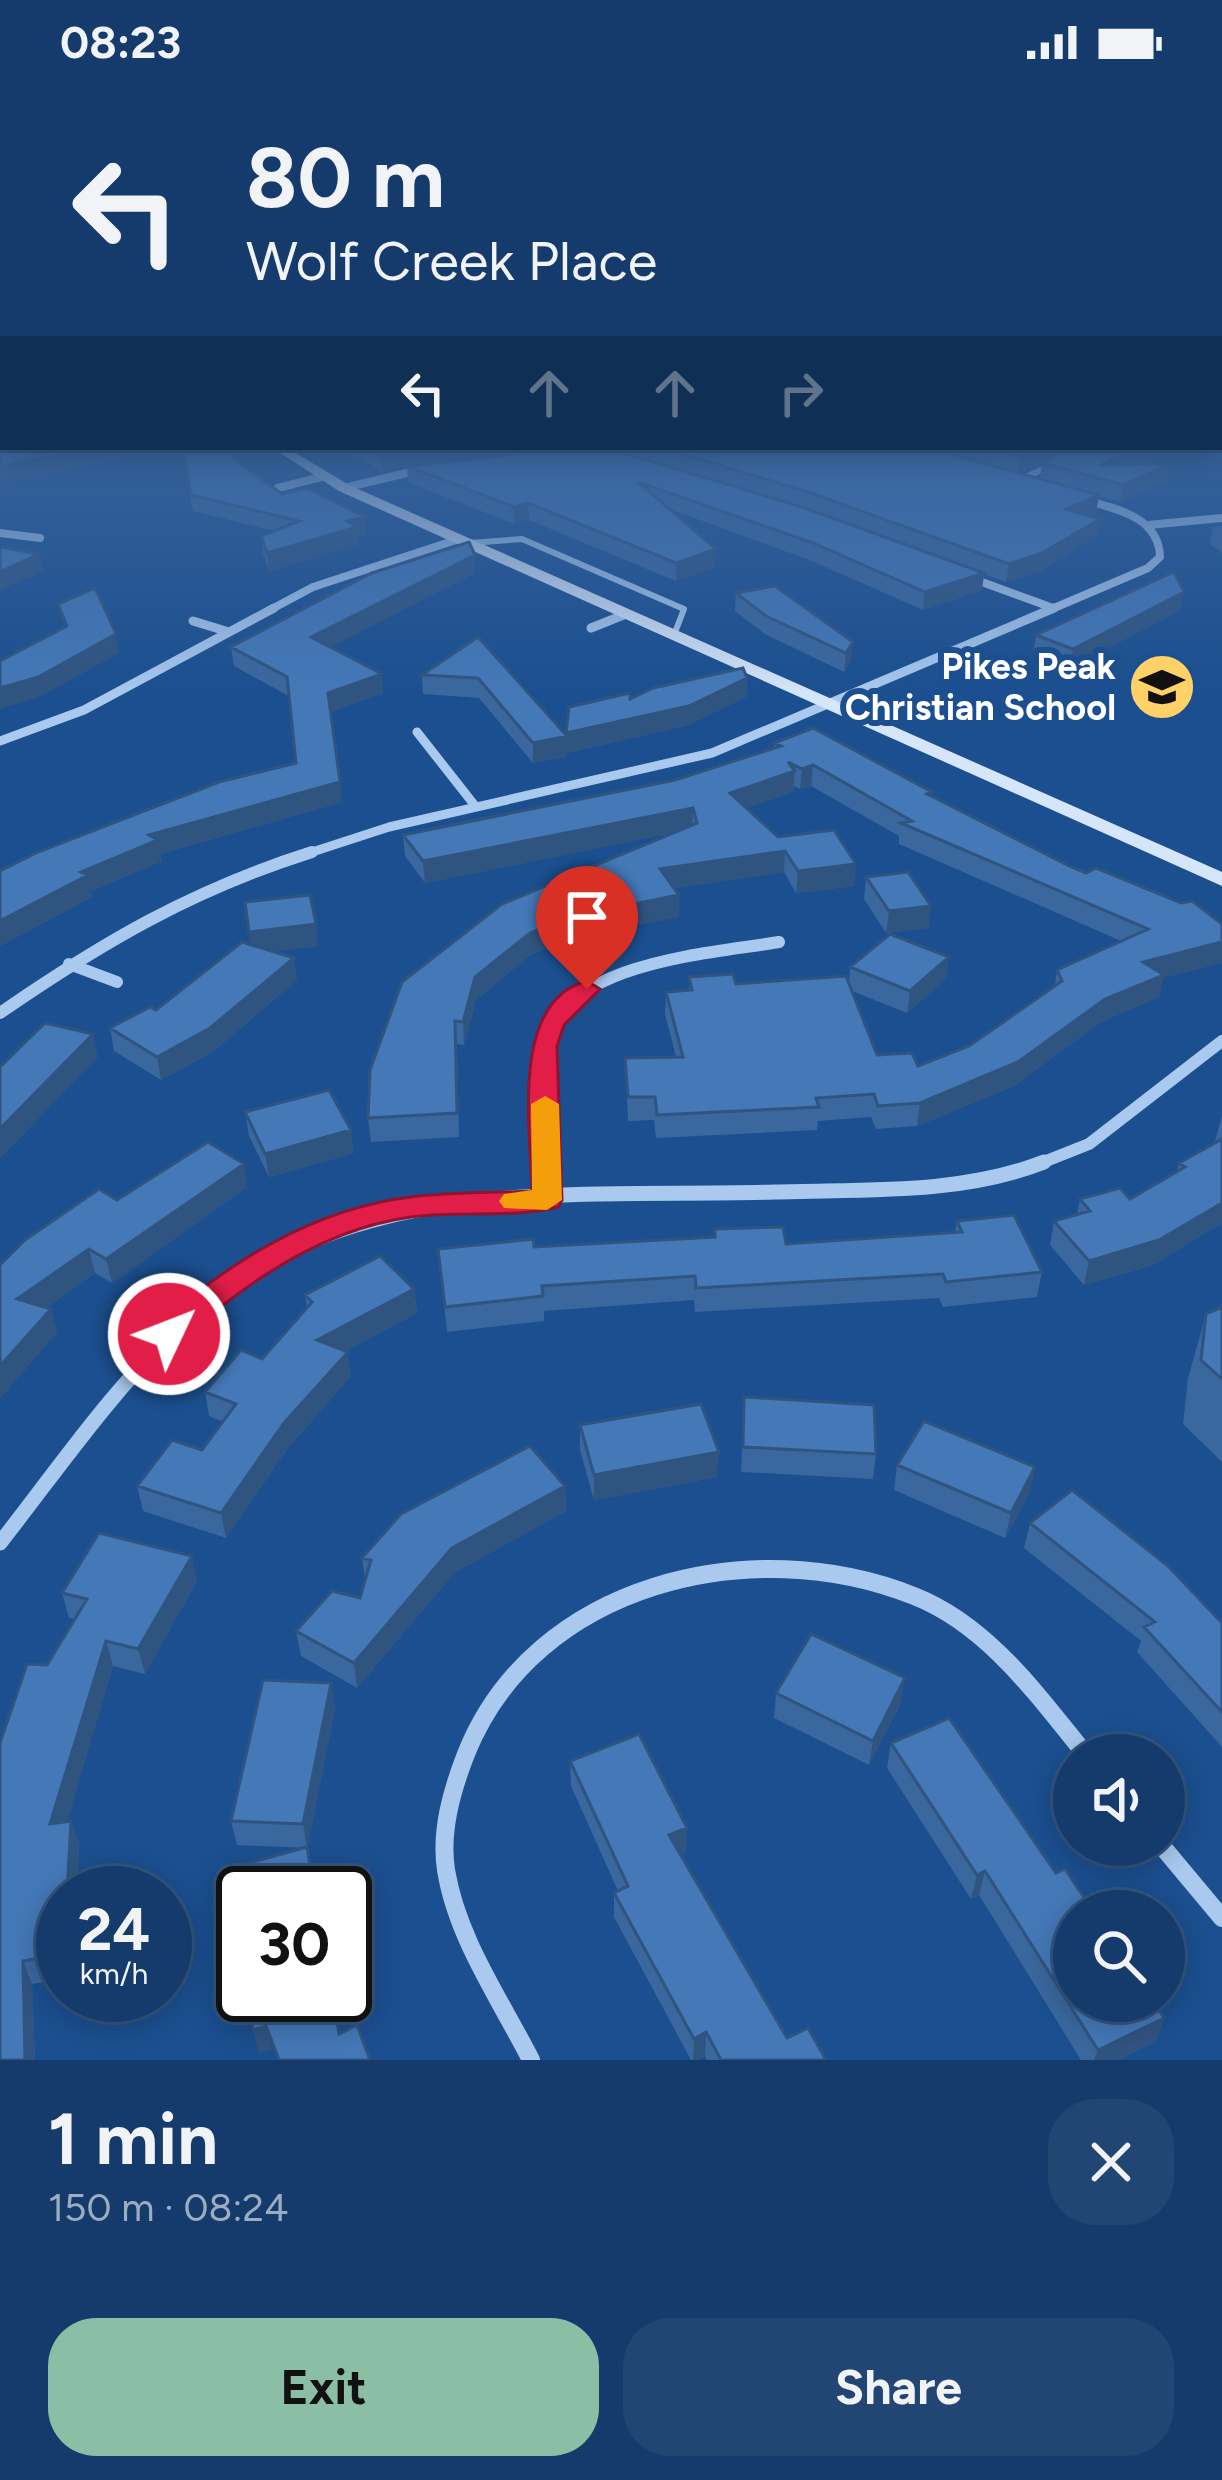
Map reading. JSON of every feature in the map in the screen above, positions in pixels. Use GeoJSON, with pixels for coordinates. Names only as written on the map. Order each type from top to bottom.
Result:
{"type":"FeatureCollection","features":[{"type":"Feature","properties":{"kind":"street"},"geometry":{"type":"LineString","coordinates":[[395,510],[1222,880]]}},
{"type":"Feature","properties":{"kind":"street"},"geometry":{"type":"LineString","coordinates":[[1108,510],[1148,525],[1222,518]]}},
{"type":"Feature","properties":{"kind":"street"},"geometry":{"type":"LineString","coordinates":[[0,1013],[151,915],[243,874],[339,841],[682,763],[830,704],[1148,568],[1162,547],[1148,525]]}},
{"type":"Feature","properties":{"kind":"street"},"geometry":{"type":"LineString","coordinates":[[0,533],[40,538]]}},
{"type":"Feature","properties":{"kind":"street"},"geometry":{"type":"LineString","coordinates":[[0,741],[84,710],[313,586],[465,541]]}},
{"type":"Feature","properties":{"kind":"street"},"geometry":{"type":"LineString","coordinates":[[950,570],[1054,608]]}},
{"type":"Feature","properties":{"kind":"street"},"geometry":{"type":"LineString","coordinates":[[590,628],[626,614]]}},
{"type":"Feature","properties":{"kind":"street"},"geometry":{"type":"LineString","coordinates":[[193,621],[230,632]]}},
{"type":"Feature","properties":{"kind":"street"},"geometry":{"type":"LineString","coordinates":[[417,732],[476,807]]}},
{"type":"Feature","properties":{"kind":"street"},"geometry":{"type":"LineString","coordinates":[[547,1200],[544,1046],[565,1005],[629,972],[779,942]]}},
{"type":"Feature","properties":{"kind":"street"},"geometry":{"type":"LineString","coordinates":[[69,964],[117,982]]}},
{"type":"Feature","properties":{"kind":"street"},"geometry":{"type":"LineString","coordinates":[[0,1544],[169,1334],[216,1290],[306,1237],[407,1207],[923,1187],[1011,1175],[1089,1144],[1222,1041]]}},
{"type":"Feature","properties":{"kind":"street"},"geometry":{"type":"LineString","coordinates":[[531,2060],[463,1918],[446,1868],[447,1815],[463,1751],[491,1700],[527,1658],[610,1600],[649,1585],[752,1568],[811,1569],[874,1581],[960,1621],[1006,1658],[1069,1734]]}},
{"type":"Feature","properties":{"kind":"street"},"geometry":{"type":"LineString","coordinates":[[1179,1866],[1222,1918]]}},
{"type":"Feature","properties":{"kind":"lane"},"geometry":{"type":"LineString","coordinates":[[465,541],[522,539],[684,609],[674,635]]}},
{"type":"Feature","properties":{"kind":"building"},"geometry":{"type":"Polygon","coordinates":[[[254,510],[351,510],[365,517],[347,521],[357,527],[267,553],[261,536],[299,521],[254,510]]]}},
{"type":"Feature","properties":{"kind":"building"},"geometry":{"type":"Polygon","coordinates":[[[546,510],[671,510],[716,549],[676,563],[546,510]]]}},
{"type":"Feature","properties":{"kind":"building"},"geometry":{"type":"Polygon","coordinates":[[[719,510],[811,510],[984,573],[925,592],[813,543],[719,510]]]}},
{"type":"Feature","properties":{"kind":"building"},"geometry":{"type":"Polygon","coordinates":[[[859,510],[1070,510],[1100,519],[1042,553],[1009,564],[859,510]]]}},
{"type":"Feature","properties":{"kind":"building"},"geometry":{"type":"Polygon","coordinates":[[[469,542],[475,555],[311,637],[382,674],[328,693],[340,782],[149,835],[158,840],[81,872],[88,875],[0,921],[0,871],[219,782],[296,763],[287,677],[231,647],[372,573],[469,542]]]}},
{"type":"Feature","properties":{"kind":"building"},"geometry":{"type":"Polygon","coordinates":[[[0,547],[39,554],[0,572],[0,547]]]}},
{"type":"Feature","properties":{"kind":"building"},"geometry":{"type":"Polygon","coordinates":[[[1174,572],[1184,592],[1073,649],[1036,635],[1174,572]]]}},
{"type":"Feature","properties":{"kind":"building"},"geometry":{"type":"Polygon","coordinates":[[[775,586],[853,642],[846,653],[766,616],[736,593],[775,586]]]}},
{"type":"Feature","properties":{"kind":"building"},"geometry":{"type":"Polygon","coordinates":[[[95,588],[116,634],[38,677],[0,688],[0,661],[67,626],[58,604],[95,588]]]}},
{"type":"Feature","properties":{"kind":"building"},"geometry":{"type":"Polygon","coordinates":[[[478,637],[567,736],[533,743],[478,678],[422,675],[478,637]]]}},
{"type":"Feature","properties":{"kind":"building"},"geometry":{"type":"Polygon","coordinates":[[[743,668],[747,678],[689,706],[566,733],[569,707],[630,693],[630,699],[653,688],[743,668]]]}},
{"type":"Feature","properties":{"kind":"building"},"geometry":{"type":"Polygon","coordinates":[[[813,728],[932,792],[927,794],[1069,866],[1086,873],[1096,868],[1181,903],[1192,901],[1222,924],[1222,942],[1143,962],[1164,975],[1105,999],[1018,1062],[920,1103],[878,1106],[874,1094],[816,1098],[819,1107],[657,1115],[655,1097],[628,1097],[625,1058],[683,1057],[666,992],[692,990],[689,977],[733,974],[736,984],[846,976],[877,1055],[912,1053],[918,1066],[969,1046],[1062,981],[1057,970],[1148,929],[901,823],[912,821],[813,765],[802,769],[788,762],[795,771],[730,793],[778,837],[834,830],[856,864],[798,871],[785,851],[660,869],[679,895],[634,904],[626,891],[530,933],[475,977],[463,1022],[455,1021],[457,1113],[368,1118],[370,1070],[402,982],[502,904],[697,823],[693,808],[423,861],[403,835],[675,780],[781,746],[774,743],[813,728]]]}},
{"type":"Feature","properties":{"kind":"building"},"geometry":{"type":"Polygon","coordinates":[[[908,872],[931,906],[889,911],[866,877],[908,872]]]}},
{"type":"Feature","properties":{"kind":"building"},"geometry":{"type":"Polygon","coordinates":[[[310,895],[316,924],[249,932],[245,902],[310,895]]]}},
{"type":"Feature","properties":{"kind":"building"},"geometry":{"type":"Polygon","coordinates":[[[890,934],[949,957],[910,991],[850,967],[890,934]]]}},
{"type":"Feature","properties":{"kind":"building"},"geometry":{"type":"Polygon","coordinates":[[[242,942],[294,958],[210,1028],[157,1057],[110,1028],[150,1007],[156,1010],[242,942]]]}},
{"type":"Feature","properties":{"kind":"building"},"geometry":{"type":"Polygon","coordinates":[[[45,1023],[93,1034],[0,1129],[0,1067],[45,1023]]]}},
{"type":"Feature","properties":{"kind":"building"},"geometry":{"type":"Polygon","coordinates":[[[329,1090],[351,1130],[265,1154],[245,1112],[329,1090]]]}},
{"type":"Feature","properties":{"kind":"building"},"geometry":{"type":"Polygon","coordinates":[[[1222,1139],[1222,1203],[1159,1240],[1089,1261],[1054,1221],[1090,1211],[1080,1199],[1120,1188],[1130,1199],[1222,1139]]]}},
{"type":"Feature","properties":{"kind":"building"},"geometry":{"type":"Polygon","coordinates":[[[208,1142],[244,1164],[106,1259],[89,1249],[17,1299],[51,1309],[0,1366],[0,1265],[25,1240],[99,1189],[117,1200],[208,1142]]]}},
{"type":"Feature","properties":{"kind":"building"},"geometry":{"type":"Polygon","coordinates":[[[1014,1215],[1042,1272],[946,1282],[943,1274],[696,1288],[695,1276],[542,1286],[543,1296],[445,1307],[438,1249],[533,1239],[534,1247],[715,1237],[715,1229],[783,1227],[786,1244],[962,1232],[957,1221],[1014,1215]]]}},
{"type":"Feature","properties":{"kind":"building"},"geometry":{"type":"Polygon","coordinates":[[[380,1256],[414,1289],[317,1340],[348,1352],[284,1423],[221,1513],[137,1486],[172,1440],[202,1450],[236,1404],[205,1392],[241,1350],[262,1359],[312,1302],[305,1295],[380,1256]]]}},
{"type":"Feature","properties":{"kind":"building"},"geometry":{"type":"Polygon","coordinates":[[[1222,1307],[1222,1379],[1201,1360],[1206,1314],[1222,1307]]]}},
{"type":"Feature","properties":{"kind":"building"},"geometry":{"type":"Polygon","coordinates":[[[744,1397],[874,1405],[876,1454],[743,1447],[744,1397]]]}},
{"type":"Feature","properties":{"kind":"building"},"geometry":{"type":"Polygon","coordinates":[[[701,1404],[719,1452],[594,1475],[580,1425],[701,1404]]]}},
{"type":"Feature","properties":{"kind":"building"},"geometry":{"type":"Polygon","coordinates":[[[924,1421],[1035,1467],[1011,1513],[897,1465],[924,1421]]]}},
{"type":"Feature","properties":{"kind":"building"},"geometry":{"type":"Polygon","coordinates":[[[530,1446],[565,1486],[452,1548],[354,1663],[296,1631],[332,1591],[360,1598],[371,1560],[362,1558],[401,1514],[530,1446]]]}},
{"type":"Feature","properties":{"kind":"building"},"geometry":{"type":"Polygon","coordinates":[[[1072,1490],[1168,1566],[1222,1623],[1222,1712],[1144,1627],[1155,1622],[1030,1523],[1072,1490]]]}},
{"type":"Feature","properties":{"kind":"building"},"geometry":{"type":"Polygon","coordinates":[[[99,1533],[192,1556],[138,1649],[106,1641],[50,1824],[71,1821],[68,1866],[36,1866],[36,1959],[23,1961],[25,2060],[0,2060],[0,1743],[27,1664],[47,1665],[87,1599],[62,1593],[99,1533]]]}},
{"type":"Feature","properties":{"kind":"building"},"geometry":{"type":"Polygon","coordinates":[[[811,1634],[905,1678],[873,1741],[776,1693],[811,1634]]]}},
{"type":"Feature","properties":{"kind":"building"},"geometry":{"type":"Polygon","coordinates":[[[263,1680],[331,1683],[303,1824],[231,1821],[263,1680]]]}},
{"type":"Feature","properties":{"kind":"building"},"geometry":{"type":"Polygon","coordinates":[[[949,1718],[1056,1873],[1065,1869],[1079,1890],[1053,1890],[1053,1979],[985,1871],[977,1875],[891,1743],[949,1718]]]}},
{"type":"Feature","properties":{"kind":"building"},"geometry":{"type":"Polygon","coordinates":[[[639,1734],[687,1828],[669,1835],[787,2038],[808,2028],[826,2060],[721,2060],[706,2032],[694,2039],[614,1893],[628,1886],[570,1761],[639,1734]]]}},
{"type":"Feature","properties":{"kind":"building"},"geometry":{"type":"Polygon","coordinates":[[[307,1847],[310,1866],[238,1866],[307,1847]]]}},
{"type":"Feature","properties":{"kind":"building"},"geometry":{"type":"Polygon","coordinates":[[[252,2022],[337,2022],[339,2034],[357,2025],[370,2060],[279,2060],[266,2026],[253,2030],[252,2022]]]}},
{"type":"Feature","properties":{"kind":"building"},"geometry":{"type":"Polygon","coordinates":[[[1080,2022],[1156,2022],[1098,2050],[1080,2022]]]}},
{"type":"Feature","properties":{"kind":"slow traffic"},"geometry":{"type":"LineString","coordinates":[[514,1201],[547,1200],[545,1104]]}},
{"type":"Feature","properties":{"kind":"place","name":"Pikes Peak Christian School"},"geometry":{"type":"Point","coordinates":[1162,687]}},
{"type":"Feature","properties":{"kind":"route"},"geometry":{"type":"LineString","coordinates":[[169,1334],[216,1290],[306,1237],[407,1207],[547,1200],[544,1046],[551,1023],[587,989]]}}]}
